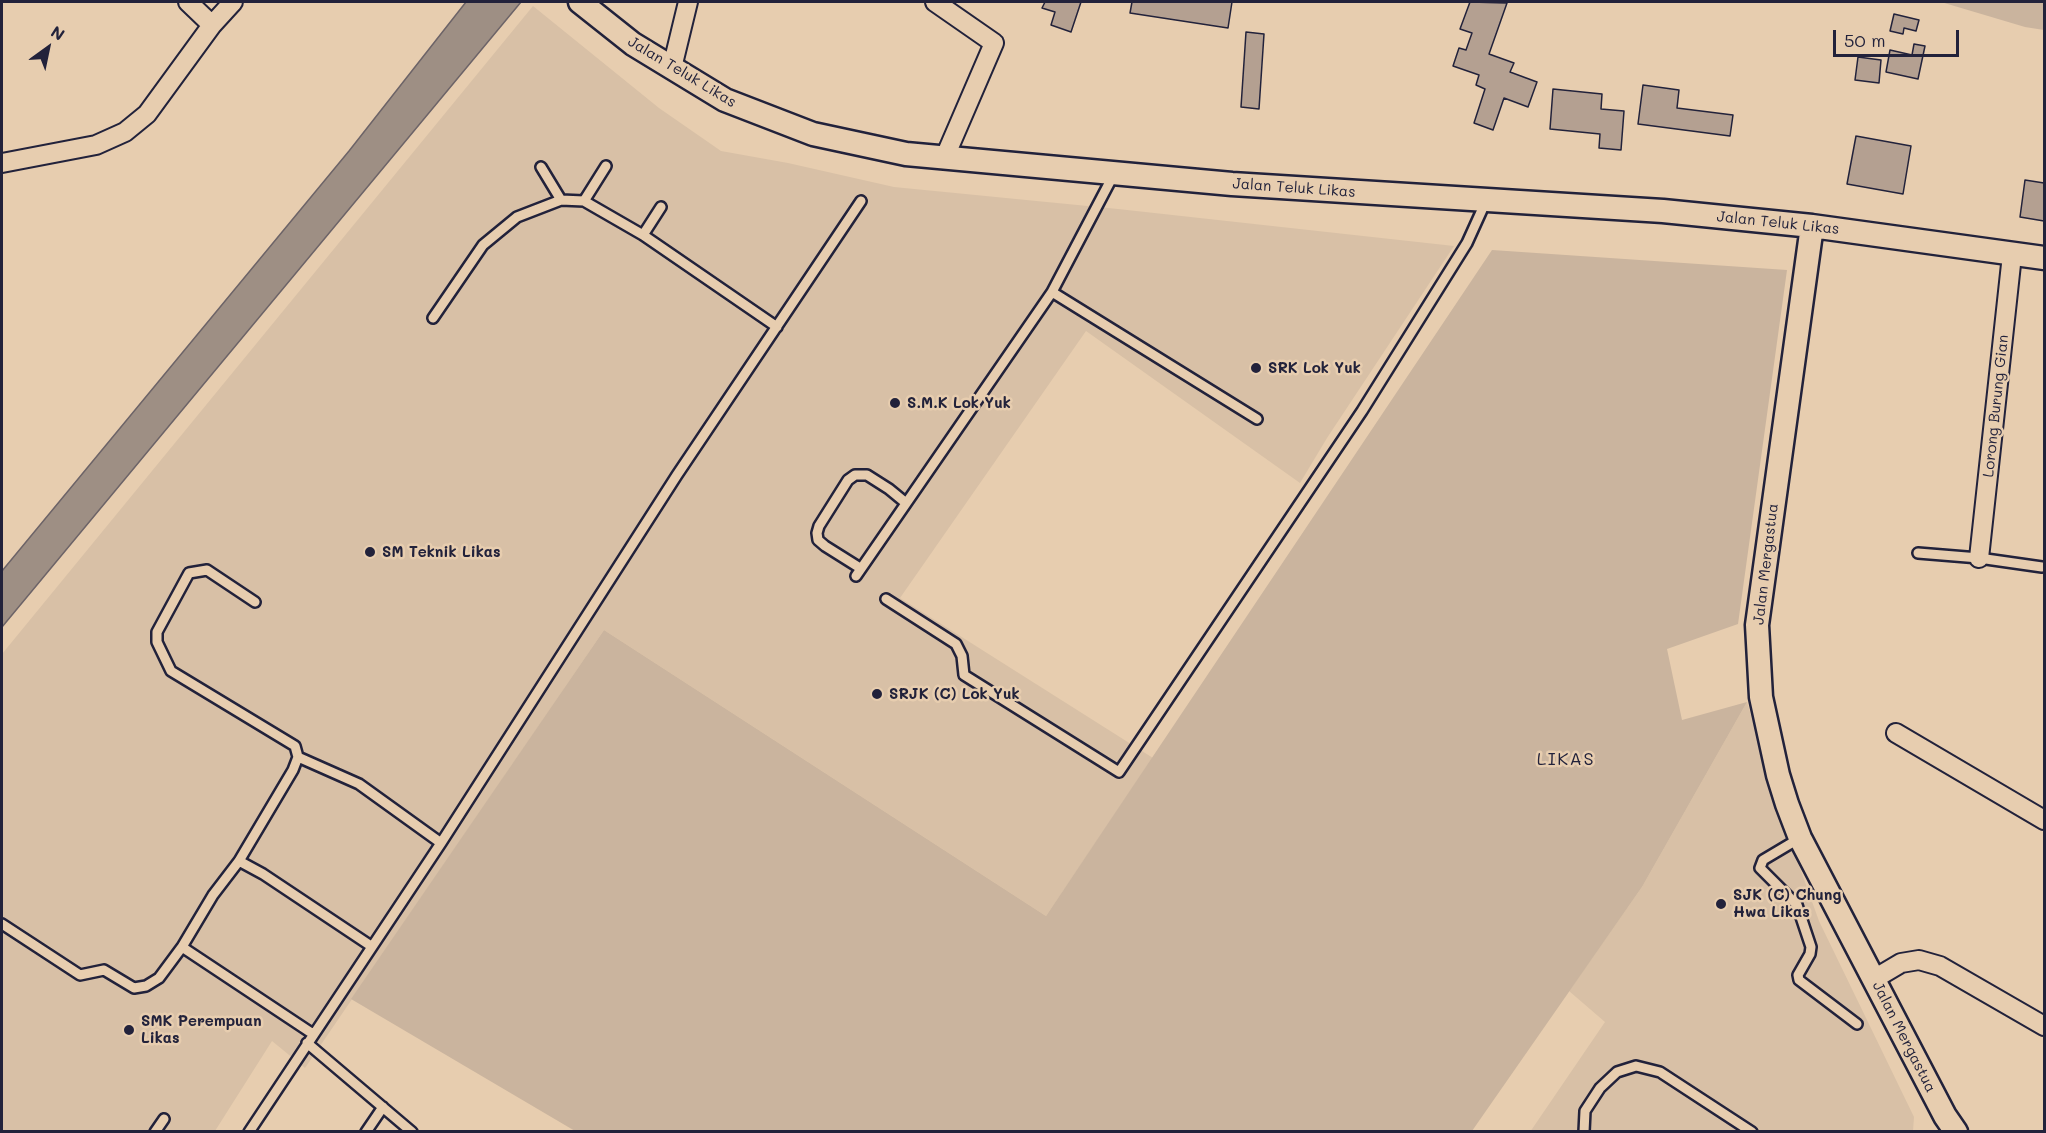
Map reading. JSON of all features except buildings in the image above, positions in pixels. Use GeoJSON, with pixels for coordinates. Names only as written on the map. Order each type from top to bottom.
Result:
{"type":"FeatureCollection","features":[{"type":"Feature","properties":{"kind":"street"},"geometry":{"type":"LineString","coordinates":[[188,2],[212,25]]}},
{"type":"Feature","properties":{"kind":"street"},"geometry":{"type":"LineString","coordinates":[[2,163],[96,145],[125,132],[147,114],[212,25],[233,2]]}},
{"type":"Feature","properties":{"kind":"street","name":"Jalan Teluk Likas"},"geometry":{"type":"LineString","coordinates":[[580,2],[633,44],[725,100],[813,134],[906,154],[1232,184],[1663,211],[1812,226],[2044,258]]}},
{"type":"Feature","properties":{"kind":"street"},"geometry":{"type":"LineString","coordinates":[[672,68],[688,2]]}},
{"type":"Feature","properties":{"kind":"street"},"geometry":{"type":"LineString","coordinates":[[935,2],[994,43],[944,159]]}},
{"type":"Feature","properties":{"kind":"street","name":"Jalan Mergastua"},"geometry":{"type":"LineString","coordinates":[[1812,226],[1757,625],[1761,697],[1786,804],[1800,838],[1949,1126]]}},
{"type":"Feature","properties":{"kind":"street","name":"Lorong Burung Gian"},"geometry":{"type":"LineString","coordinates":[[1979,558],[2012,255]]}},
{"type":"Feature","properties":{"kind":"street"},"geometry":{"type":"LineString","coordinates":[[1896,733],[2044,820]]}},
{"type":"Feature","properties":{"kind":"street"},"geometry":{"type":"LineString","coordinates":[[1874,980],[1901,963],[1919,960],[1940,966],[2044,1026]]}},
{"type":"Feature","properties":{"kind":"lane"},"geometry":{"type":"LineString","coordinates":[[584,201],[606,166]]}},
{"type":"Feature","properties":{"kind":"lane"},"geometry":{"type":"LineString","coordinates":[[541,167],[561,200]]}},
{"type":"Feature","properties":{"kind":"lane"},"geometry":{"type":"LineString","coordinates":[[906,503],[867,475],[855,475],[848,480],[819,526],[818,540],[858,572],[906,503],[1052,292],[1114,174]]}},
{"type":"Feature","properties":{"kind":"lane"},"geometry":{"type":"LineString","coordinates":[[433,318],[483,245],[517,217],[561,200],[584,201],[643,236],[777,327]]}},
{"type":"Feature","properties":{"kind":"lane"},"geometry":{"type":"LineString","coordinates":[[249,1131],[441,843],[677,475],[861,201]]}},
{"type":"Feature","properties":{"kind":"lane"},"geometry":{"type":"LineString","coordinates":[[886,599],[956,644],[962,656],[964,675],[1119,772],[1362,411],[1467,243],[1486,201]]}},
{"type":"Feature","properties":{"kind":"lane"},"geometry":{"type":"LineString","coordinates":[[643,236],[661,207]]}},
{"type":"Feature","properties":{"kind":"lane"},"geometry":{"type":"LineString","coordinates":[[1052,292],[1257,419]]}},
{"type":"Feature","properties":{"kind":"lane"},"geometry":{"type":"LineString","coordinates":[[1918,553],[1979,558],[2042,567]]}},
{"type":"Feature","properties":{"kind":"lane"},"geometry":{"type":"LineString","coordinates":[[2,924],[80,975],[104,970],[134,988],[146,986],[159,978],[182,947],[213,895],[239,861],[293,770],[298,757],[295,746],[171,671],[157,642],[157,632],[189,573],[207,570],[255,602]]}},
{"type":"Feature","properties":{"kind":"lane"},"geometry":{"type":"LineString","coordinates":[[298,757],[360,784],[441,843]]}},
{"type":"Feature","properties":{"kind":"lane"},"geometry":{"type":"LineString","coordinates":[[1800,838],[1763,860],[1760,868],[1797,905],[1810,947],[1810,954],[1798,975],[1799,980],[1857,1024]]}},
{"type":"Feature","properties":{"kind":"lane"},"geometry":{"type":"LineString","coordinates":[[239,861],[263,874],[371,946]]}},
{"type":"Feature","properties":{"kind":"lane"},"geometry":{"type":"LineString","coordinates":[[182,947],[310,1038],[383,1107],[412,1131]]}},
{"type":"Feature","properties":{"kind":"lane"},"geometry":{"type":"LineString","coordinates":[[1584,1131],[1585,1111],[1600,1088],[1617,1072],[1635,1066],[1660,1072],[1752,1131]]}},
{"type":"Feature","properties":{"kind":"lane"},"geometry":{"type":"LineString","coordinates":[[366,1131],[383,1107]]}},
{"type":"Feature","properties":{"kind":"lane"},"geometry":{"type":"LineString","coordinates":[[155,1131],[164,1119]]}},
{"type":"Feature","properties":{"kind":"shaded area"},"geometry":{"type":"Polygon","coordinates":[[[466,2],[521,2],[2,627],[2,571],[349,151],[466,2]]]}},
{"type":"Feature","properties":{"kind":"shaded area"},"geometry":{"type":"Polygon","coordinates":[[[1941,2],[2044,2],[2044,30],[2025,27],[1941,2]]]}},
{"type":"Feature","properties":{"kind":"shaded area","name":"SM Teknik Likas"},"geometry":{"type":"Polygon","coordinates":[[[533,6],[659,108],[721,151],[788,163],[894,187],[1454,246],[1327,438],[1300,483],[1086,331],[900,598],[1153,758],[1046,916],[604,630],[305,1068],[272,1041],[215,1131],[2,1132],[2,654],[533,6]]]}},
{"type":"Feature","properties":{"kind":"shaded area"},"geometry":{"type":"Polygon","coordinates":[[[1492,250],[1787,270],[1738,624],[1667,649],[1682,720],[1747,702],[1642,887],[1472,1131],[575,1131],[351,999],[604,630],[1046,916],[1492,250]]]}},
{"type":"Feature","properties":{"kind":"shaded area","name":"SJK (C) Chung Hwa Likas"},"geometry":{"type":"Polygon","coordinates":[[[1747,702],[1778,807],[1819,921],[1914,1117],[1913,1131],[1530,1132],[1605,1022],[1569,991],[1642,887],[1747,702]]]}},
{"type":"Feature","properties":{"kind":"place","name":"SRK Lok Yuk"},"geometry":{"type":"Point","coordinates":[1256,368]}},
{"type":"Feature","properties":{"kind":"place","name":"S.M.K Lok Yuk"},"geometry":{"type":"Point","coordinates":[895,403]}},
{"type":"Feature","properties":{"kind":"place","name":"SM Teknik Likas"},"geometry":{"type":"Point","coordinates":[370,552]}},
{"type":"Feature","properties":{"kind":"place","name":"SRJK (C) Lok Yuk"},"geometry":{"type":"Point","coordinates":[877,694]}},
{"type":"Feature","properties":{"kind":"place","name":"SJK (C) Chung Hwa Likas"},"geometry":{"type":"Point","coordinates":[1721,904]}},
{"type":"Feature","properties":{"kind":"place","name":"SMK Perempuan Likas"},"geometry":{"type":"Point","coordinates":[129,1030]}},
{"type":"Feature","properties":{"kind":"district","name":"LIKAS"},"geometry":{"type":"Point","coordinates":[1566,759]}}]}
